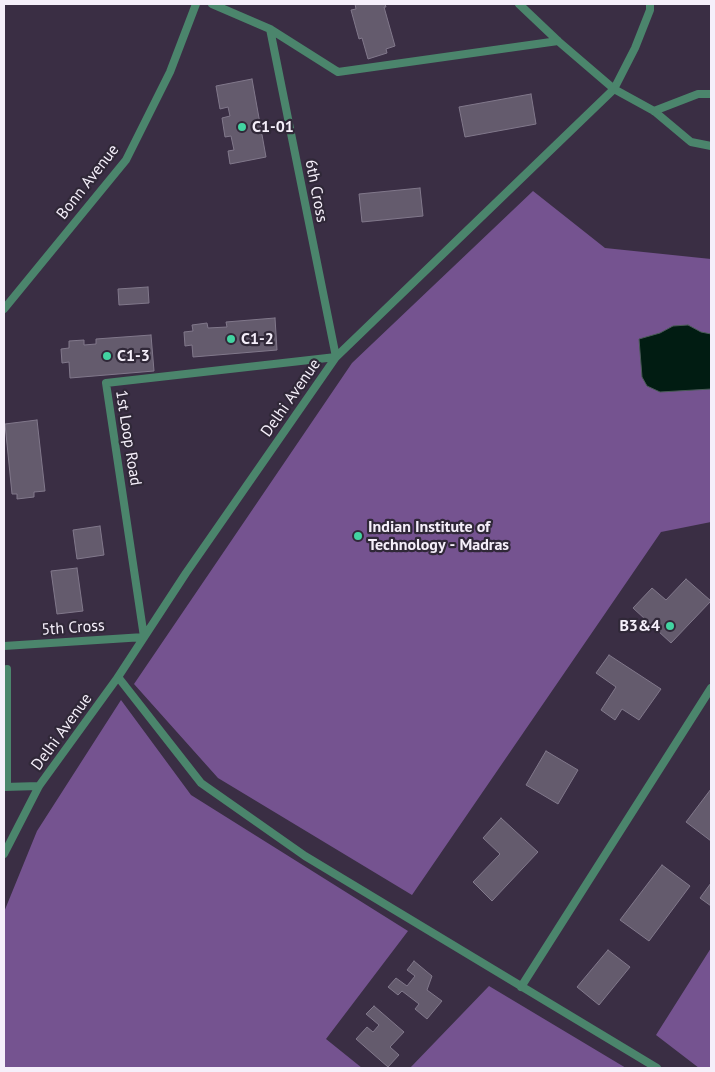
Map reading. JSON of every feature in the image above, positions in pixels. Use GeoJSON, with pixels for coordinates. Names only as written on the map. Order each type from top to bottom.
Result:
{"type":"FeatureCollection","features":[{"type":"Feature","properties":{"kind":"lane","name":"Bonn Avenue"},"geometry":{"type":"LineString","coordinates":[[4,308],[126,160],[170,72],[196,4]]}},
{"type":"Feature","properties":{"kind":"lane"},"geometry":{"type":"LineString","coordinates":[[212,4],[270,29],[338,72],[558,41]]}},
{"type":"Feature","properties":{"kind":"lane"},"geometry":{"type":"LineString","coordinates":[[519,4],[558,41],[614,89],[654,111],[691,142],[711,146]]}},
{"type":"Feature","properties":{"kind":"lane","name":"Delhi Avenue"},"geometry":{"type":"LineString","coordinates":[[4,854],[39,786],[118,677],[186,572],[336,357],[614,89],[635,48],[650,10],[650,4]]}},
{"type":"Feature","properties":{"kind":"lane","name":"6th Cross"},"geometry":{"type":"LineString","coordinates":[[270,29],[336,357]]}},
{"type":"Feature","properties":{"kind":"lane"},"geometry":{"type":"LineString","coordinates":[[654,111],[698,94],[711,94]]}},
{"type":"Feature","properties":{"kind":"lane","name":"1st Loop Road"},"geometry":{"type":"LineString","coordinates":[[144,637],[106,383],[336,357]]}},
{"type":"Feature","properties":{"kind":"lane","name":"5th Cross"},"geometry":{"type":"LineString","coordinates":[[4,646],[144,637]]}},
{"type":"Feature","properties":{"kind":"lane"},"geometry":{"type":"LineString","coordinates":[[7,669],[5,787],[39,786]]}},
{"type":"Feature","properties":{"kind":"lane"},"geometry":{"type":"LineString","coordinates":[[118,677],[201,783],[305,856],[658,1068]]}},
{"type":"Feature","properties":{"kind":"lane"},"geometry":{"type":"LineString","coordinates":[[521,987],[711,688]]}},
{"type":"Feature","properties":{"kind":"shaded area","name":"Indian Institute of Technology - Madras"},"geometry":{"type":"Polygon","coordinates":[[[4,4],[711,4],[711,1068],[4,1068],[4,4]]]}},
{"type":"Feature","properties":{"kind":"shaded area"},"geometry":{"type":"Polygon","coordinates":[[[533,191],[605,248],[711,259],[711,522],[661,532],[412,895],[218,778],[134,684],[352,363],[533,191]]]}},
{"type":"Feature","properties":{"kind":"shaded area"},"geometry":{"type":"Polygon","coordinates":[[[688,325],[701,332],[711,334],[711,389],[660,392],[647,386],[642,377],[639,339],[660,333],[673,326],[688,325]]]}},
{"type":"Feature","properties":{"kind":"shaded area"},"geometry":{"type":"Polygon","coordinates":[[[121,700],[191,795],[408,931],[326,1039],[362,1068],[4,1068],[4,912],[37,831],[121,700]]]}},
{"type":"Feature","properties":{"kind":"shaded area"},"geometry":{"type":"Polygon","coordinates":[[[711,948],[711,1068],[699,1068],[656,1035],[711,948]]]}},
{"type":"Feature","properties":{"kind":"shaded area"},"geometry":{"type":"Polygon","coordinates":[[[489,986],[626,1068],[410,1068],[489,986]]]}},
{"type":"Feature","properties":{"kind":"building"},"geometry":{"type":"Polygon","coordinates":[[[355,4],[385,4],[386,7],[384,7],[395,46],[386,49],[387,53],[368,59],[362,38],[359,39],[351,10],[356,9],[355,4]]]}},
{"type":"Feature","properties":{"kind":"building","name":"C1-01"},"geometry":{"type":"Polygon","coordinates":[[[252,79],[266,157],[230,164],[228,151],[234,150],[231,136],[225,137],[222,118],[230,116],[228,107],[220,109],[216,86],[252,79]]]}},
{"type":"Feature","properties":{"kind":"building"},"geometry":{"type":"Polygon","coordinates":[[[531,94],[536,124],[465,137],[459,107],[531,94]]]}},
{"type":"Feature","properties":{"kind":"building"},"geometry":{"type":"Polygon","coordinates":[[[420,188],[423,216],[362,222],[359,194],[420,188]]]}},
{"type":"Feature","properties":{"kind":"building"},"geometry":{"type":"Polygon","coordinates":[[[148,287],[149,303],[119,305],[118,289],[148,287]]]}},
{"type":"Feature","properties":{"kind":"building","name":"C1-2"},"geometry":{"type":"Polygon","coordinates":[[[275,318],[277,350],[193,357],[192,345],[185,346],[184,332],[193,331],[192,325],[207,323],[208,328],[227,327],[226,322],[275,318]]]}},
{"type":"Feature","properties":{"kind":"building","name":"C1-3"},"geometry":{"type":"Polygon","coordinates":[[[151,335],[154,371],[70,378],[69,362],[62,363],[61,349],[69,348],[69,341],[84,340],[84,345],[96,344],[96,339],[151,335]]]}},
{"type":"Feature","properties":{"kind":"building"},"geometry":{"type":"Polygon","coordinates":[[[37,420],[45,491],[34,492],[34,497],[17,499],[17,494],[12,494],[5,424],[37,420]]]}},
{"type":"Feature","properties":{"kind":"building"},"geometry":{"type":"Polygon","coordinates":[[[100,526],[104,555],[77,559],[73,530],[100,526]]]}},
{"type":"Feature","properties":{"kind":"building"},"geometry":{"type":"Polygon","coordinates":[[[77,568],[83,611],[57,614],[51,571],[77,568]]]}},
{"type":"Feature","properties":{"kind":"building","name":"B3&4"},"geometry":{"type":"Polygon","coordinates":[[[686,579],[711,601],[671,643],[633,608],[652,588],[666,600],[686,579]]]}},
{"type":"Feature","properties":{"kind":"building"},"geometry":{"type":"Polygon","coordinates":[[[609,655],[661,689],[639,720],[622,709],[615,720],[601,710],[616,687],[596,673],[609,655]]]}},
{"type":"Feature","properties":{"kind":"building"},"geometry":{"type":"Polygon","coordinates":[[[546,751],[578,770],[558,804],[526,785],[546,751]]]}},
{"type":"Feature","properties":{"kind":"building"},"geometry":{"type":"Polygon","coordinates":[[[711,789],[711,841],[686,822],[711,789]]]}},
{"type":"Feature","properties":{"kind":"building"},"geometry":{"type":"Polygon","coordinates":[[[501,818],[538,852],[492,901],[473,882],[500,854],[483,838],[501,818]]]}},
{"type":"Feature","properties":{"kind":"building"},"geometry":{"type":"Polygon","coordinates":[[[662,865],[690,886],[649,941],[620,920],[662,865]]]}},
{"type":"Feature","properties":{"kind":"building"},"geometry":{"type":"Polygon","coordinates":[[[711,883],[711,906],[700,898],[711,883]]]}},
{"type":"Feature","properties":{"kind":"building"},"geometry":{"type":"Polygon","coordinates":[[[608,950],[630,967],[599,1005],[577,987],[608,950]]]}},
{"type":"Feature","properties":{"kind":"building"},"geometry":{"type":"Polygon","coordinates":[[[414,961],[432,976],[427,990],[442,1001],[427,1019],[415,1009],[419,1004],[402,991],[398,995],[388,987],[396,978],[407,986],[415,976],[407,970],[414,961]]]}},
{"type":"Feature","properties":{"kind":"building"},"geometry":{"type":"Polygon","coordinates":[[[374,1006],[404,1032],[390,1047],[399,1055],[388,1067],[356,1039],[367,1027],[373,1032],[379,1025],[366,1014],[374,1006]]]}},
{"type":"Feature","properties":{"kind":"place","name":"C1-01"},"geometry":{"type":"Point","coordinates":[242,127]}},
{"type":"Feature","properties":{"kind":"place","name":"C1-2"},"geometry":{"type":"Point","coordinates":[231,339]}},
{"type":"Feature","properties":{"kind":"place","name":"C1-3"},"geometry":{"type":"Point","coordinates":[107,356]}},
{"type":"Feature","properties":{"kind":"place","name":"Indian Institute of Technology - Madras"},"geometry":{"type":"Point","coordinates":[358,536]}},
{"type":"Feature","properties":{"kind":"place","name":"B3&4"},"geometry":{"type":"Point","coordinates":[670,626]}}]}
